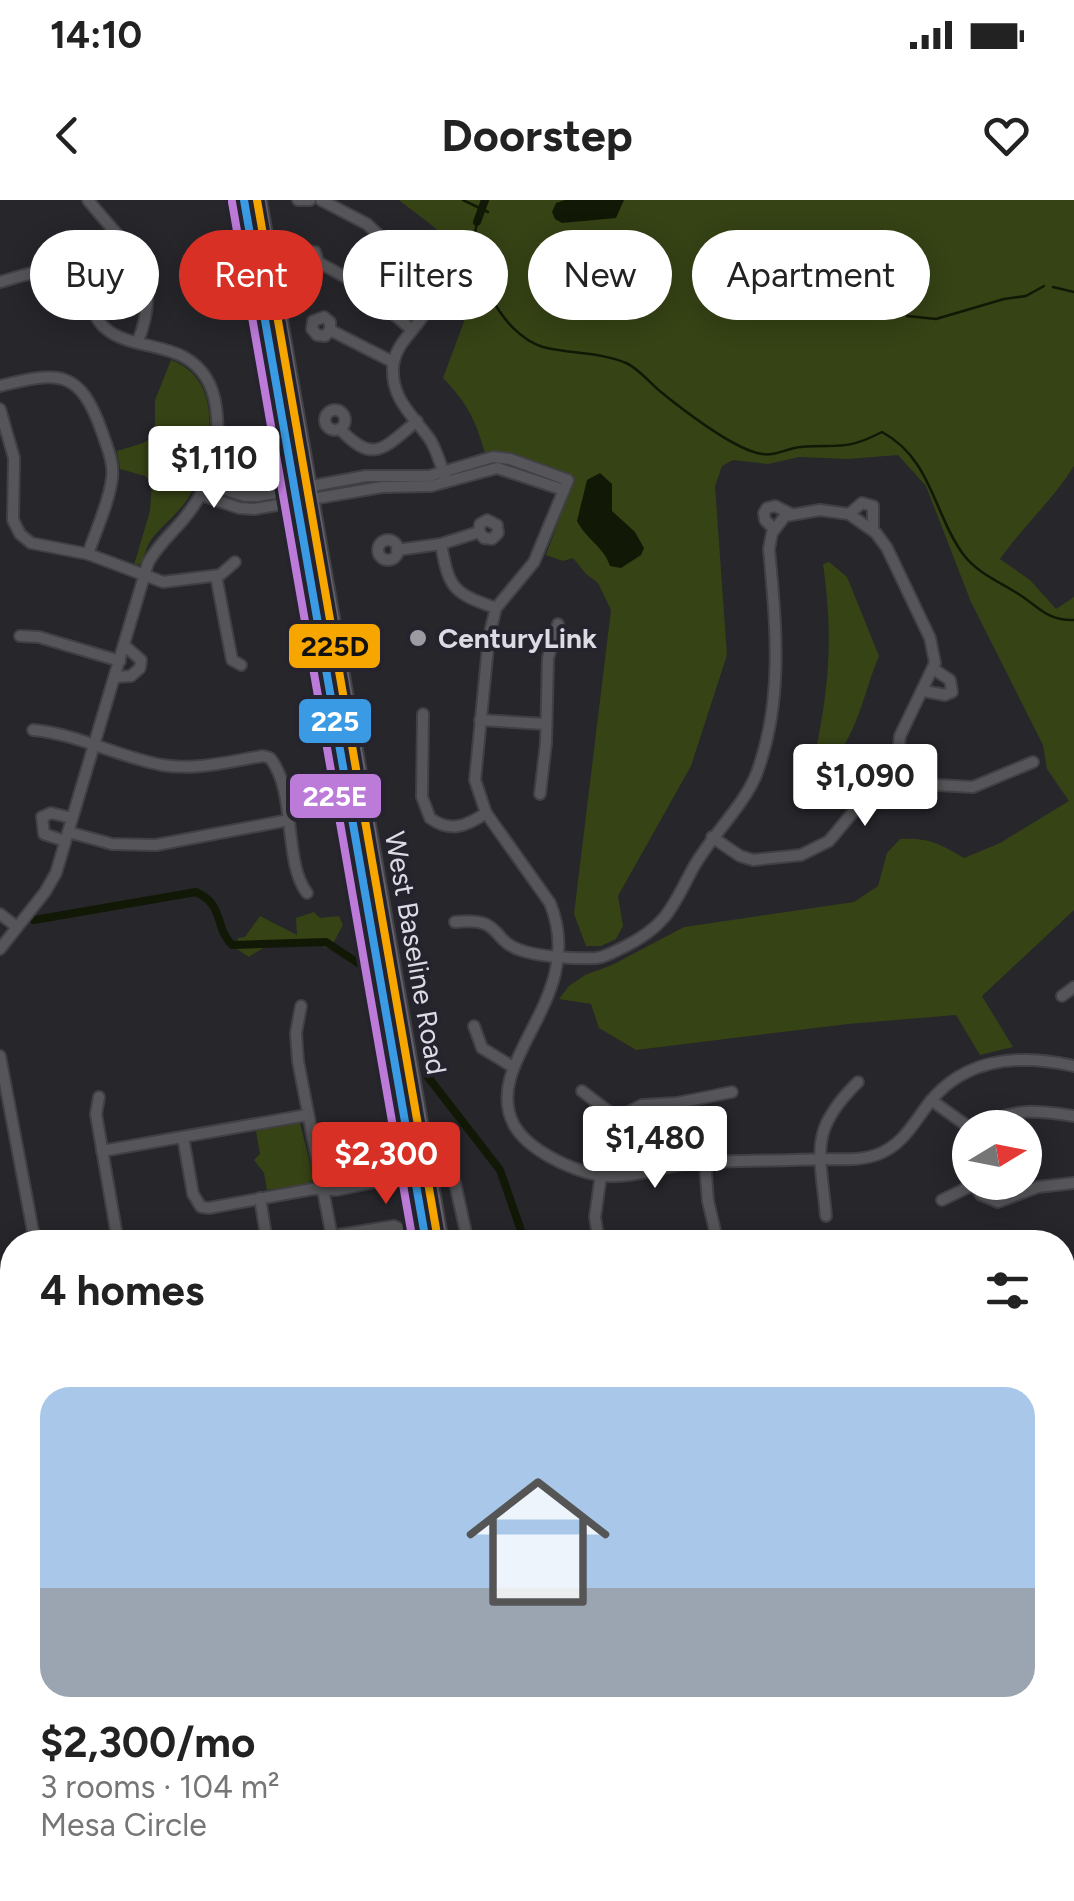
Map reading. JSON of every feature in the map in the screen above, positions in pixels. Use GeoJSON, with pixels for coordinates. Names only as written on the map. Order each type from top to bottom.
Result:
{"type":"FeatureCollection","features":[{"type":"Feature","properties":{"kind":"main road","name":"West Baseline Road"},"geometry":{"type":"LineString","coordinates":[[244,200],[303,494]]}},
{"type":"Feature","properties":{"kind":"main road","name":"West Baseline Road"},"geometry":{"type":"LineString","coordinates":[[260,200],[303,494],[424,1230]]}},
{"type":"Feature","properties":{"kind":"main road","name":"West Baseline Road"},"geometry":{"type":"LineString","coordinates":[[416,1174],[437,1230]]}},
{"type":"Feature","properties":{"kind":"street"},"geometry":{"type":"LineString","coordinates":[[88,200],[144,270],[150,289],[149,305],[138,341]]}},
{"type":"Feature","properties":{"kind":"street"},"geometry":{"type":"LineString","coordinates":[[298,200],[310,200]]}},
{"type":"Feature","properties":{"kind":"street"},"geometry":{"type":"LineString","coordinates":[[322,200],[367,224],[424,278],[430,300],[427,311],[393,362],[398,397],[434,446],[445,477]]}},
{"type":"Feature","properties":{"kind":"street"},"geometry":{"type":"LineString","coordinates":[[323,265],[361,286],[412,330]]}},
{"type":"Feature","properties":{"kind":"street"},"geometry":{"type":"LineString","coordinates":[[0,282],[42,270],[58,269],[72,274],[87,292],[104,328],[182,356],[201,368],[210,382],[216,410],[218,448],[208,484],[148,563],[53,879],[0,949]]}},
{"type":"Feature","properties":{"kind":"street"},"geometry":{"type":"LineString","coordinates":[[330,330],[393,362]]}},
{"type":"Feature","properties":{"kind":"street"},"geometry":{"type":"LineString","coordinates":[[0,386],[47,375],[60,376],[88,396],[113,469],[88,554]]}},
{"type":"Feature","properties":{"kind":"street"},"geometry":{"type":"LineString","coordinates":[[0,409],[14,458],[13,520],[30,543],[88,554],[146,578],[177,582],[216,576],[235,562]]}},
{"type":"Feature","properties":{"kind":"street"},"geometry":{"type":"LineString","coordinates":[[340,429],[357,446],[377,450],[416,421]]}},
{"type":"Feature","properties":{"kind":"street"},"geometry":{"type":"LineString","coordinates":[[201,495],[239,508],[366,476],[445,477],[497,468],[566,485],[534,562],[496,608],[489,636],[474,780],[486,814],[556,917],[560,955],[550,996],[513,1067],[507,1099],[519,1133],[528,1142],[564,1162],[600,1175],[627,1176],[706,1163],[862,1158],[887,1150],[908,1133],[932,1100],[963,1074],[1000,1060],[1034,1059],[1074,1066]]}},
{"type":"Feature","properties":{"kind":"street"},"geometry":{"type":"LineString","coordinates":[[208,484],[245,496],[303,494]]}},
{"type":"Feature","properties":{"kind":"street"},"geometry":{"type":"LineString","coordinates":[[849,514],[862,503],[873,506],[872,530]]}},
{"type":"Feature","properties":{"kind":"street"},"geometry":{"type":"LineString","coordinates":[[774,529],[765,520],[767,508],[775,506],[791,514]]}},
{"type":"Feature","properties":{"kind":"street"},"geometry":{"type":"LineString","coordinates":[[454,922],[474,920],[488,924],[509,944],[523,951],[605,956],[647,935],[674,908],[712,837],[756,775],[768,726],[778,650],[770,549],[774,529],[791,514],[820,510],[849,514],[872,530],[886,548],[930,638],[935,670],[900,736],[897,764],[901,783]]}},
{"type":"Feature","properties":{"kind":"street"},"geometry":{"type":"LineString","coordinates":[[398,550],[441,544],[479,532]]}},
{"type":"Feature","properties":{"kind":"street"},"geometry":{"type":"LineString","coordinates":[[441,544],[451,585],[468,598],[496,608]]}},
{"type":"Feature","properties":{"kind":"street"},"geometry":{"type":"LineString","coordinates":[[216,576],[232,660],[242,666]]}},
{"type":"Feature","properties":{"kind":"street"},"geometry":{"type":"LineString","coordinates":[[540,794],[548,658],[558,624]]}},
{"type":"Feature","properties":{"kind":"street"},"geometry":{"type":"LineString","coordinates":[[20,636],[38,636],[120,661]]}},
{"type":"Feature","properties":{"kind":"street"},"geometry":{"type":"LineString","coordinates":[[115,677],[131,676],[140,668],[141,660],[126,646]]}},
{"type":"Feature","properties":{"kind":"street"},"geometry":{"type":"LineString","coordinates":[[924,691],[944,696],[952,692],[950,680],[935,670]]}},
{"type":"Feature","properties":{"kind":"street"},"geometry":{"type":"LineString","coordinates":[[423,714],[422,798],[430,818],[459,827],[486,814]]}},
{"type":"Feature","properties":{"kind":"street"},"geometry":{"type":"LineString","coordinates":[[480,720],[545,724]]}},
{"type":"Feature","properties":{"kind":"street"},"geometry":{"type":"LineString","coordinates":[[33,730],[53,732],[160,765],[182,767],[270,758],[283,789],[297,870],[307,894]]}},
{"type":"Feature","properties":{"kind":"street"},"geometry":{"type":"LineString","coordinates":[[712,837],[753,860],[802,854],[829,841],[866,800],[901,783],[973,787],[1033,762]]}},
{"type":"Feature","properties":{"kind":"street"},"geometry":{"type":"LineString","coordinates":[[72,818],[51,813],[42,817],[44,834],[112,844],[156,845],[289,820]]}},
{"type":"Feature","properties":{"kind":"street"},"geometry":{"type":"LineString","coordinates":[[0,914],[17,927]]}},
{"type":"Feature","properties":{"kind":"street"},"geometry":{"type":"LineString","coordinates":[[1062,996],[1074,987]]}},
{"type":"Feature","properties":{"kind":"street"},"geometry":{"type":"LineString","coordinates":[[301,1006],[296,1033],[307,1115],[330,1230]]}},
{"type":"Feature","properties":{"kind":"street"},"geometry":{"type":"LineString","coordinates":[[474,1026],[482,1048],[513,1067]]}},
{"type":"Feature","properties":{"kind":"street"},"geometry":{"type":"LineString","coordinates":[[0,1056],[33,1230]]}},
{"type":"Feature","properties":{"kind":"street"},"geometry":{"type":"LineString","coordinates":[[826,1216],[821,1160],[825,1122],[835,1104],[858,1082]]}},
{"type":"Feature","properties":{"kind":"street"},"geometry":{"type":"LineString","coordinates":[[582,1091],[617,1118]]}},
{"type":"Feature","properties":{"kind":"street"},"geometry":{"type":"LineString","coordinates":[[597,1230],[600,1175],[607,1138],[617,1118],[642,1105],[732,1092]]}},
{"type":"Feature","properties":{"kind":"street"},"geometry":{"type":"LineString","coordinates":[[100,1097],[96,1114],[116,1230]]}},
{"type":"Feature","properties":{"kind":"street"},"geometry":{"type":"LineString","coordinates":[[932,1100],[952,1115]]}},
{"type":"Feature","properties":{"kind":"street"},"geometry":{"type":"LineString","coordinates":[[1042,1114],[1074,1116]]}},
{"type":"Feature","properties":{"kind":"street"},"geometry":{"type":"LineString","coordinates":[[102,1151],[307,1115]]}},
{"type":"Feature","properties":{"kind":"street"},"geometry":{"type":"LineString","coordinates":[[183,1137],[193,1194],[201,1206],[209,1208],[321,1188],[337,1190],[449,1171],[465,1230]]}},
{"type":"Feature","properties":{"kind":"street"},"geometry":{"type":"LineString","coordinates":[[706,1163],[715,1230]]}},
{"type":"Feature","properties":{"kind":"street"},"geometry":{"type":"LineString","coordinates":[[1042,1187],[1074,1184]]}},
{"type":"Feature","properties":{"kind":"street"},"geometry":{"type":"LineString","coordinates":[[942,1200],[952,1194]]}},
{"type":"Feature","properties":{"kind":"street"},"geometry":{"type":"LineString","coordinates":[[260,1198],[265,1230]]}},
{"type":"Feature","properties":{"kind":"street"},"geometry":{"type":"LineString","coordinates":[[375,1230],[394,1226],[402,1230]]}},
{"type":"Feature","properties":{"kind":"green space"},"geometry":{"type":"Polygon","coordinates":[[[399,200],[1074,200],[1074,466],[1000,559],[1030,580],[1056,609],[1074,597],[1074,910],[982,996],[1013,1047],[980,1055],[956,1015],[636,1050],[599,1028],[591,1004],[559,999],[585,975],[684,927],[854,902],[878,886],[887,853],[900,839],[934,842],[964,858],[1000,843],[1069,801],[1047,769],[1043,745],[971,602],[926,486],[898,455],[799,457],[768,464],[733,460],[722,466],[715,486],[727,655],[691,766],[618,896],[623,926],[616,939],[601,946],[586,946],[574,914],[611,610],[598,583],[573,558],[563,561],[546,555],[574,479],[504,454],[485,453],[470,412],[443,378],[465,320],[508,320],[508,230],[437,230],[399,200]]]}},
{"type":"Feature","properties":{"kind":"green space"},"geometry":{"type":"Polygon","coordinates":[[[171,360],[189,370],[200,383],[207,400],[208,439],[190,495],[152,539],[141,564],[134,565],[150,511],[152,482],[120,469],[117,451],[155,435],[155,400],[171,360]]]}},
{"type":"Feature","properties":{"kind":"green space"},"geometry":{"type":"Polygon","coordinates":[[[829,562],[847,577],[879,656],[847,740],[826,766],[812,774],[805,766],[816,746],[827,682],[829,624],[823,564],[829,562]]]}},
{"type":"Feature","properties":{"kind":"green space"},"geometry":{"type":"Polygon","coordinates":[[[314,912],[320,918],[339,916],[343,925],[330,949],[288,941],[269,945],[249,957],[237,949],[238,938],[245,937],[260,916],[297,935],[296,918],[314,912]]]}},
{"type":"Feature","properties":{"kind":"green space"},"geometry":{"type":"Polygon","coordinates":[[[300,1123],[314,1179],[307,1184],[267,1190],[264,1173],[254,1160],[260,1154],[256,1131],[300,1123]]]}},
{"type":"Feature","properties":{"kind":"shaded area"},"geometry":{"type":"Polygon","coordinates":[[[624,200],[616,218],[562,223],[552,212],[556,203],[624,200]]]}},
{"type":"Feature","properties":{"kind":"shaded area"},"geometry":{"type":"Polygon","coordinates":[[[600,473],[612,484],[612,511],[635,532],[644,548],[641,555],[621,568],[610,566],[577,521],[587,480],[600,473]]]}},
{"type":"Feature","properties":{"kind":"waterway"},"geometry":{"type":"LineString","coordinates":[[463,200],[488,212]]}},
{"type":"Feature","properties":{"kind":"waterway"},"geometry":{"type":"LineString","coordinates":[[477,222],[485,200]]}},
{"type":"Feature","properties":{"kind":"waterway"},"geometry":{"type":"LineString","coordinates":[[477,222],[475,239],[482,277],[501,313],[527,340],[543,347],[626,363],[707,427],[757,453],[850,444],[882,432],[912,457],[969,561],[1045,613],[1074,620]]}},
{"type":"Feature","properties":{"kind":"waterway"},"geometry":{"type":"LineString","coordinates":[[930,318],[1026,296],[1044,286]]}},
{"type":"Feature","properties":{"kind":"waterway"},"geometry":{"type":"LineString","coordinates":[[1053,287],[1074,292]]}},
{"type":"Feature","properties":{"kind":"waterway"},"geometry":{"type":"LineString","coordinates":[[34,920],[196,892],[211,903],[232,945],[326,942],[361,965]]}},
{"type":"Feature","properties":{"kind":"waterway"},"geometry":{"type":"LineString","coordinates":[[428,1077],[500,1170],[521,1230]]}},
{"type":"Feature","properties":{"kind":"transit line","name":"225"},"geometry":{"type":"LineString","coordinates":[[244,200],[424,1230]]}},
{"type":"Feature","properties":{"kind":"transit line","name":"225D"},"geometry":{"type":"LineString","coordinates":[[257,200],[436,1230]]}},
{"type":"Feature","properties":{"kind":"transit line","name":"225E"},"geometry":{"type":"LineString","coordinates":[[232,202],[411,1230]]}},
{"type":"Feature","properties":{"kind":"place","name":"CenturyLink"},"geometry":{"type":"Point","coordinates":[418,638]}}]}
